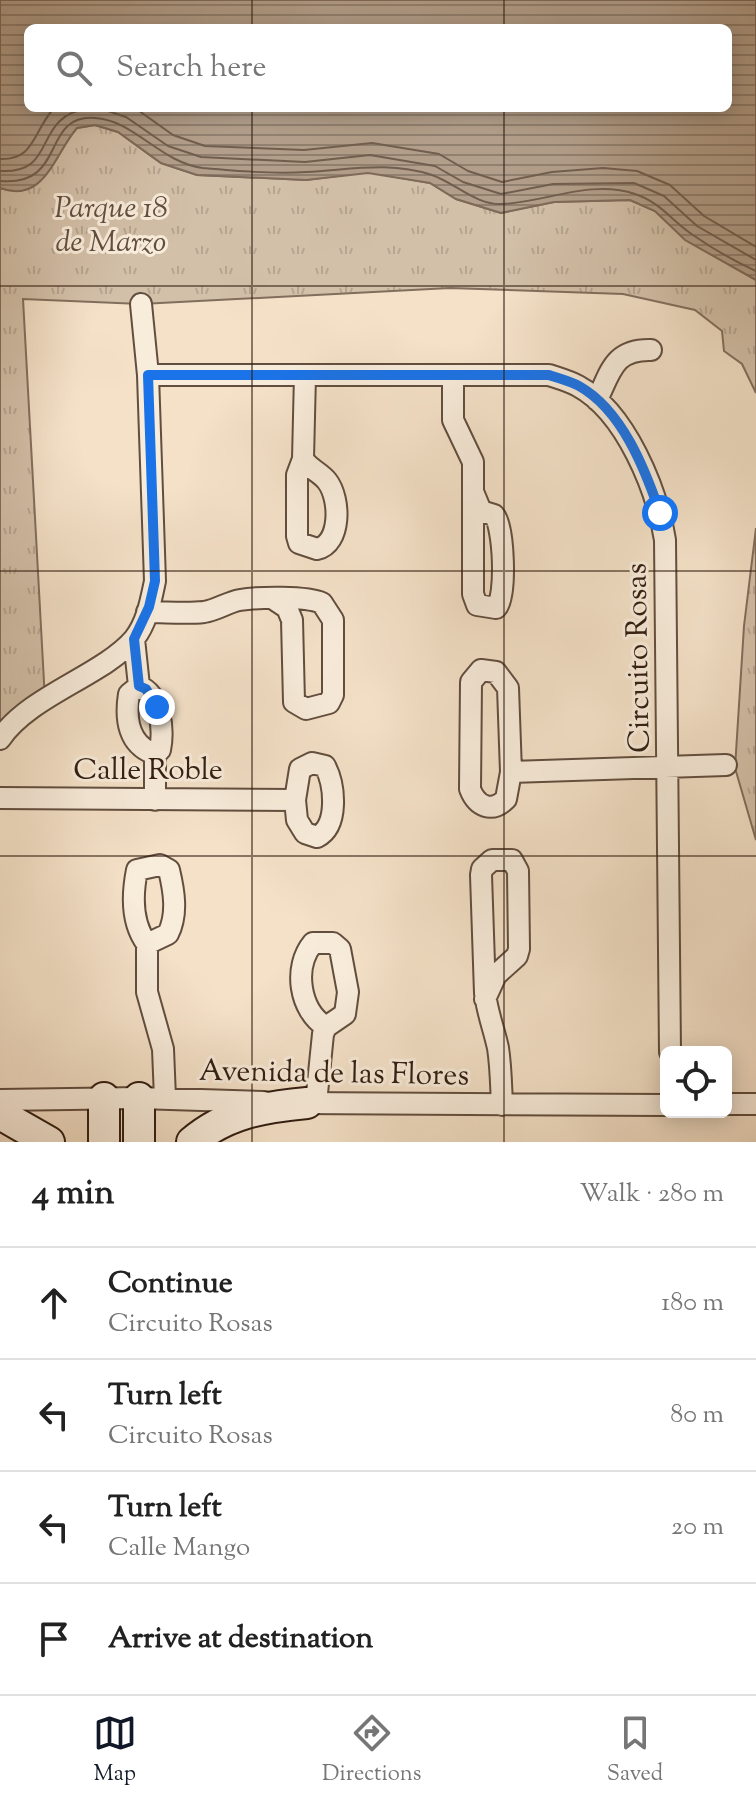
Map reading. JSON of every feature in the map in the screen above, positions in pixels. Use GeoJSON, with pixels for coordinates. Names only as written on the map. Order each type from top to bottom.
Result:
{"type":"FeatureCollection","features":[{"type":"Feature","properties":{"kind":"street"},"geometry":{"type":"LineString","coordinates":[[0,739],[32,709],[134,639],[147,612],[155,581],[148,375],[141,304]]}},
{"type":"Feature","properties":{"kind":"street"},"geometry":{"type":"LineString","coordinates":[[597,400],[617,360],[631,349],[651,350]]}},
{"type":"Feature","properties":{"kind":"street","name":"Circuito Rosas"},"geometry":{"type":"LineString","coordinates":[[148,375],[549,375],[579,386],[597,400],[640,461],[660,513],[666,560],[670,1046]]}},
{"type":"Feature","properties":{"kind":"street"},"geometry":{"type":"LineString","coordinates":[[303,459],[305,375]]}},
{"type":"Feature","properties":{"kind":"street"},"geometry":{"type":"LineString","coordinates":[[453,375],[453,420],[473,456],[473,594],[477,605],[496,608],[503,596],[498,519],[481,511],[474,494]]}},
{"type":"Feature","properties":{"kind":"street"},"geometry":{"type":"LineString","coordinates":[[147,612],[208,612],[236,601],[275,600],[318,600],[333,620],[333,695],[322,707],[306,709],[294,702],[292,620],[287,608],[275,600]]}},
{"type":"Feature","properties":{"kind":"street"},"geometry":{"type":"LineString","coordinates":[[134,639],[139,686]]}},
{"type":"Feature","properties":{"kind":"street"},"geometry":{"type":"LineString","coordinates":[[481,670],[496,672],[508,688],[511,772],[509,794],[500,805],[483,807],[476,802],[470,789],[471,682],[481,670]]}},
{"type":"Feature","properties":{"kind":"street"},"geometry":{"type":"LineString","coordinates":[[139,686],[146,689],[160,717],[162,738],[160,750],[155,754]]}},
{"type":"Feature","properties":{"kind":"street"},"geometry":{"type":"LineString","coordinates":[[139,686],[129,694],[130,732],[140,746],[155,754]]}},
{"type":"Feature","properties":{"kind":"street"},"geometry":{"type":"LineString","coordinates":[[155,754],[155,800]]}},
{"type":"Feature","properties":{"kind":"street"},"geometry":{"type":"LineString","coordinates":[[511,772],[726,765]]}},
{"type":"Feature","properties":{"kind":"street","name":"Calle Roble"},"geometry":{"type":"LineString","coordinates":[[0,798],[295,800]]}},
{"type":"Feature","properties":{"kind":"street"},"geometry":{"type":"LineString","coordinates":[[485,999],[496,975],[517,956],[519,949],[518,871],[512,860],[492,860],[482,869],[485,999],[497,1046],[502,1105]]}},
{"type":"Feature","properties":{"kind":"street"},"geometry":{"type":"LineString","coordinates":[[139,1142],[163,1049],[147,992],[147,944]]}},
{"type":"Feature","properties":{"kind":"street"},"geometry":{"type":"LineString","coordinates":[[192,1142],[218,1124],[243,1113],[311,1103],[326,1027]]}},
{"type":"Feature","properties":{"kind":"street"},"geometry":{"type":"LineString","coordinates":[[104,1098],[104,1142]]}},
{"type":"Feature","properties":{"kind":"street","name":"Avenida de las Flores"},"geometry":{"type":"LineString","coordinates":[[0,1100],[152,1098],[311,1103],[660,1105]]}},
{"type":"Feature","properties":{"kind":"street"},"geometry":{"type":"LineString","coordinates":[[732,1104],[756,1104]]}},
{"type":"Feature","properties":{"kind":"street"},"geometry":{"type":"LineString","coordinates":[[0,1114],[49,1142]]}},
{"type":"Feature","properties":{"kind":"green space","name":"Parque 18 de Marzo"},"geometry":{"type":"Polygon","coordinates":[[[95,125],[118,132],[161,163],[197,175],[306,180],[368,172],[430,183],[456,199],[501,213],[554,202],[630,200],[655,211],[686,240],[756,280],[756,393],[742,364],[724,351],[722,331],[695,310],[623,294],[450,288],[141,304],[23,299],[45,700],[0,739],[0,188],[15,191],[28,189],[47,173],[77,128],[95,125]]]}},
{"type":"Feature","properties":{"kind":"green space"},"geometry":{"type":"Polygon","coordinates":[[[756,528],[756,840],[735,768],[744,626],[756,528]]]}},
{"type":"Feature","properties":{"kind":"water"},"geometry":{"type":"Polygon","coordinates":[[[0,0],[756,0],[756,280],[685,240],[655,211],[630,200],[554,202],[501,213],[456,199],[430,183],[368,173],[306,180],[197,175],[161,163],[118,132],[95,125],[77,128],[38,183],[15,191],[0,188],[0,0]]]}},
{"type":"Feature","properties":{"kind":"route"},"geometry":{"type":"LineString","coordinates":[[157,707],[146,689],[139,686],[134,639],[149,607],[155,581],[148,375],[549,375],[579,386],[597,400],[612,418],[640,461],[660,513]]}}]}
